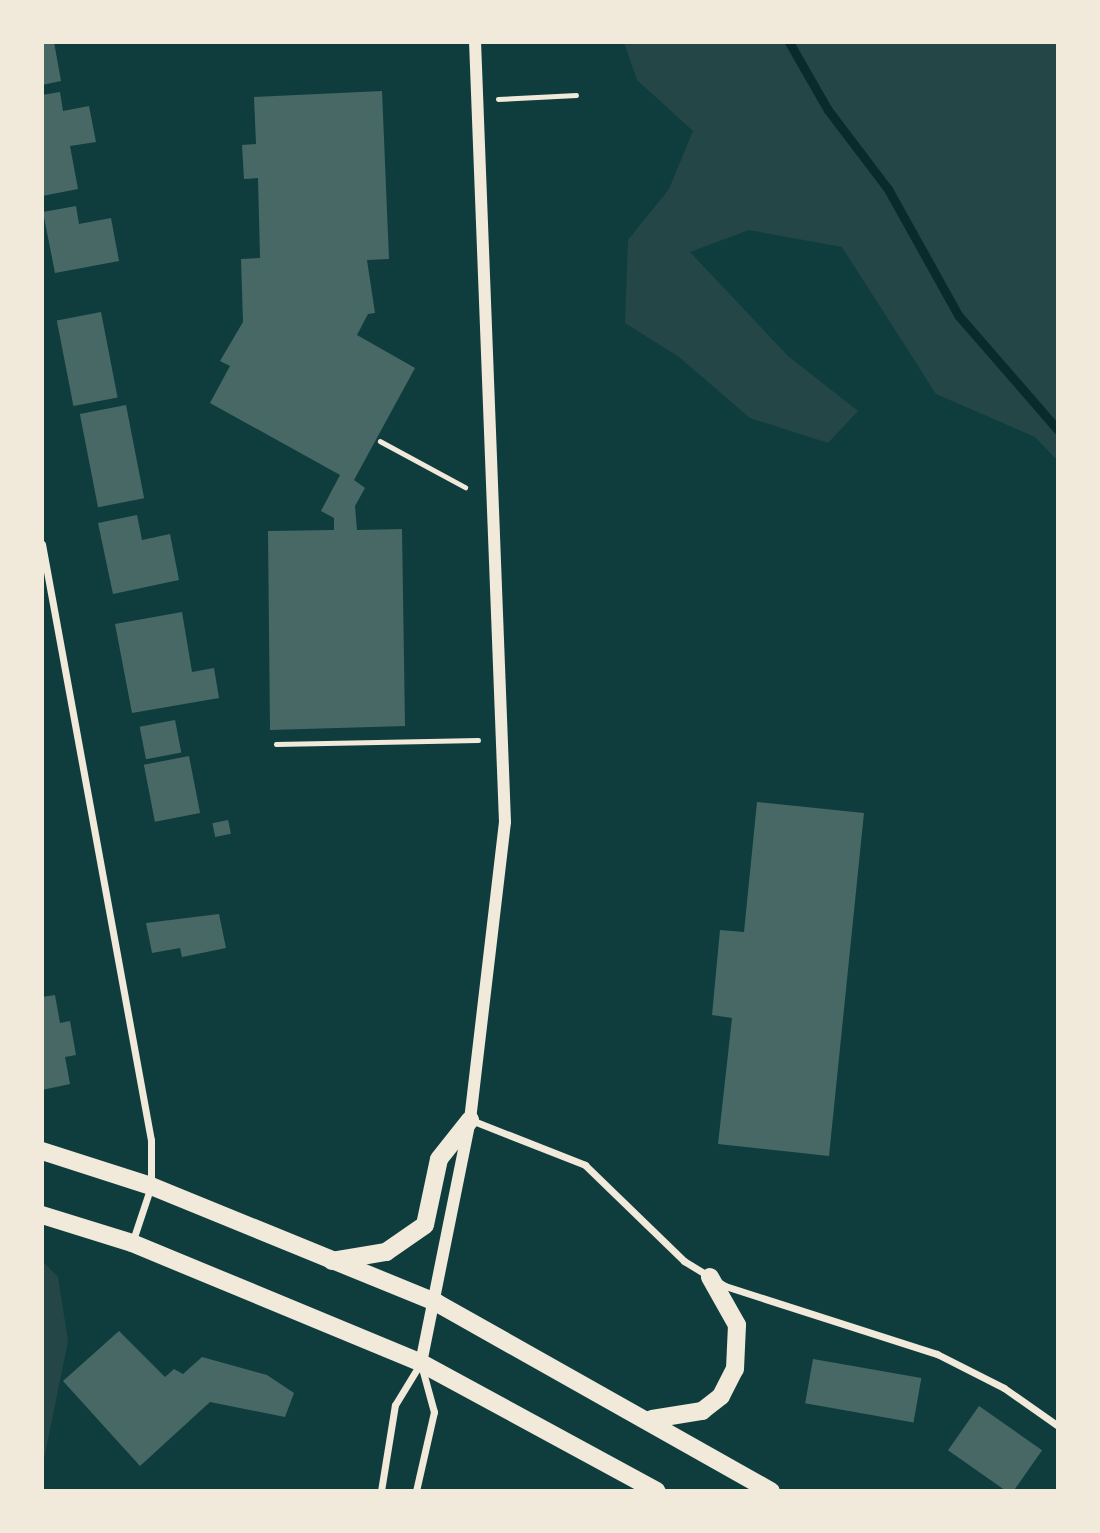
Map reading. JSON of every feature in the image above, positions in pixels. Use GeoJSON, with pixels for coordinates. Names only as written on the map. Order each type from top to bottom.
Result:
{"type":"FeatureCollection","features":[{"type":"Feature","properties":{"kind":"main road"},"geometry":{"type":"LineString","coordinates":[[332,1261],[386,1252],[425,1226],[439,1160],[470,1120]]}},
{"type":"Feature","properties":{"kind":"main road"},"geometry":{"type":"LineString","coordinates":[[42,1151],[151,1186],[437,1303],[652,1419],[771,1491]]}},
{"type":"Feature","properties":{"kind":"main road"},"geometry":{"type":"LineString","coordinates":[[42,1215],[132,1243],[421,1363],[657,1491]]}},
{"type":"Feature","properties":{"kind":"main road"},"geometry":{"type":"LineString","coordinates":[[652,1419],[702,1410],[721,1396],[735,1368],[737,1325],[710,1277]]}},
{"type":"Feature","properties":{"kind":"street"},"geometry":{"type":"LineString","coordinates":[[381,1491],[395,1405],[421,1363],[437,1303],[470,1120],[505,822],[475,42]]}},
{"type":"Feature","properties":{"kind":"street"},"geometry":{"type":"LineString","coordinates":[[42,544],[151,1140],[151,1186],[132,1243]]}},
{"type":"Feature","properties":{"kind":"street"},"geometry":{"type":"LineString","coordinates":[[470,1120],[585,1165],[684,1261],[710,1277],[937,1354],[1004,1388],[1058,1426]]}},
{"type":"Feature","properties":{"kind":"street"},"geometry":{"type":"LineString","coordinates":[[416,1491],[435,1412],[421,1363]]}},
{"type":"Feature","properties":{"kind":"path"},"geometry":{"type":"LineString","coordinates":[[498,99],[576,95]]}},
{"type":"Feature","properties":{"kind":"path"},"geometry":{"type":"LineString","coordinates":[[380,441],[465,487]]}},
{"type":"Feature","properties":{"kind":"path"},"geometry":{"type":"LineString","coordinates":[[276,744],[478,740]]}},
{"type":"Feature","properties":{"kind":"shaded area"},"geometry":{"type":"Polygon","coordinates":[[[624,42],[1058,42],[1058,461],[1035,437],[936,394],[842,247],[749,230],[690,252],[788,356],[858,411],[828,443],[750,418],[679,357],[625,323],[628,240],[669,189],[693,131],[637,80],[624,42]]]}},
{"type":"Feature","properties":{"kind":"shaded area"},"geometry":{"type":"Polygon","coordinates":[[[42,1261],[58,1277],[68,1341],[42,1469],[42,1261]]]}},
{"type":"Feature","properties":{"kind":"building"},"geometry":{"type":"Polygon","coordinates":[[[42,42],[54,42],[61,81],[42,85],[42,42]]]}},
{"type":"Feature","properties":{"kind":"building"},"geometry":{"type":"Polygon","coordinates":[[[382,91],[389,259],[367,260],[375,313],[368,314],[357,335],[415,368],[354,480],[365,488],[355,506],[357,530],[402,529],[405,726],[270,730],[268,531],[334,530],[334,518],[321,511],[340,475],[210,403],[230,366],[220,361],[243,322],[241,259],[260,258],[258,178],[244,179],[242,145],[256,144],[254,97],[382,91]]]}},
{"type":"Feature","properties":{"kind":"building"},"geometry":{"type":"Polygon","coordinates":[[[60,92],[63,111],[89,106],[96,142],[70,146],[78,189],[42,196],[42,95],[60,92]]]}},
{"type":"Feature","properties":{"kind":"building"},"geometry":{"type":"Polygon","coordinates":[[[76,206],[79,224],[111,218],[119,261],[55,273],[43,212],[76,206]]]}},
{"type":"Feature","properties":{"kind":"building"},"geometry":{"type":"Polygon","coordinates":[[[101,312],[118,397],[73,406],[57,321],[101,312]]]}},
{"type":"Feature","properties":{"kind":"building"},"geometry":{"type":"Polygon","coordinates":[[[126,405],[144,498],[98,507],[80,414],[126,405]]]}},
{"type":"Feature","properties":{"kind":"building"},"geometry":{"type":"Polygon","coordinates":[[[137,515],[142,540],[170,534],[179,580],[113,594],[98,523],[137,515]]]}},
{"type":"Feature","properties":{"kind":"building"},"geometry":{"type":"Polygon","coordinates":[[[182,612],[192,672],[214,668],[219,698],[132,713],[115,624],[182,612]]]}},
{"type":"Feature","properties":{"kind":"building"},"geometry":{"type":"Polygon","coordinates":[[[175,720],[181,752],[146,759],[140,727],[175,720]]]}},
{"type":"Feature","properties":{"kind":"building"},"geometry":{"type":"Polygon","coordinates":[[[189,756],[200,813],[155,822],[144,765],[189,756]]]}},
{"type":"Feature","properties":{"kind":"building"},"geometry":{"type":"Polygon","coordinates":[[[757,802],[864,813],[829,1156],[718,1144],[732,1018],[712,1015],[720,930],[744,932],[757,802]]]}},
{"type":"Feature","properties":{"kind":"building"},"geometry":{"type":"Polygon","coordinates":[[[228,820],[231,834],[215,837],[212,823],[228,820]]]}},
{"type":"Feature","properties":{"kind":"building"},"geometry":{"type":"Polygon","coordinates":[[[219,914],[226,948],[182,957],[180,948],[152,953],[146,923],[219,914]]]}},
{"type":"Feature","properties":{"kind":"building"},"geometry":{"type":"Polygon","coordinates":[[[55,995],[60,1023],[70,1021],[76,1055],[65,1057],[70,1084],[42,1090],[42,997],[55,995]]]}},
{"type":"Feature","properties":{"kind":"building"},"geometry":{"type":"Polygon","coordinates":[[[119,1331],[165,1377],[174,1369],[183,1374],[202,1357],[267,1375],[294,1393],[285,1417],[210,1402],[140,1466],[63,1381],[119,1331]]]}},
{"type":"Feature","properties":{"kind":"building"},"geometry":{"type":"Polygon","coordinates":[[[813,1359],[921,1378],[914,1422],[805,1403],[813,1359]]]}},
{"type":"Feature","properties":{"kind":"building"},"geometry":{"type":"Polygon","coordinates":[[[979,1406],[1042,1450],[1013,1491],[1006,1491],[948,1450],[979,1406]]]}},
{"type":"Feature","properties":{"kind":"waterway"},"geometry":{"type":"LineString","coordinates":[[789,42],[828,110],[888,189],[958,315],[1058,430]]}}]}
